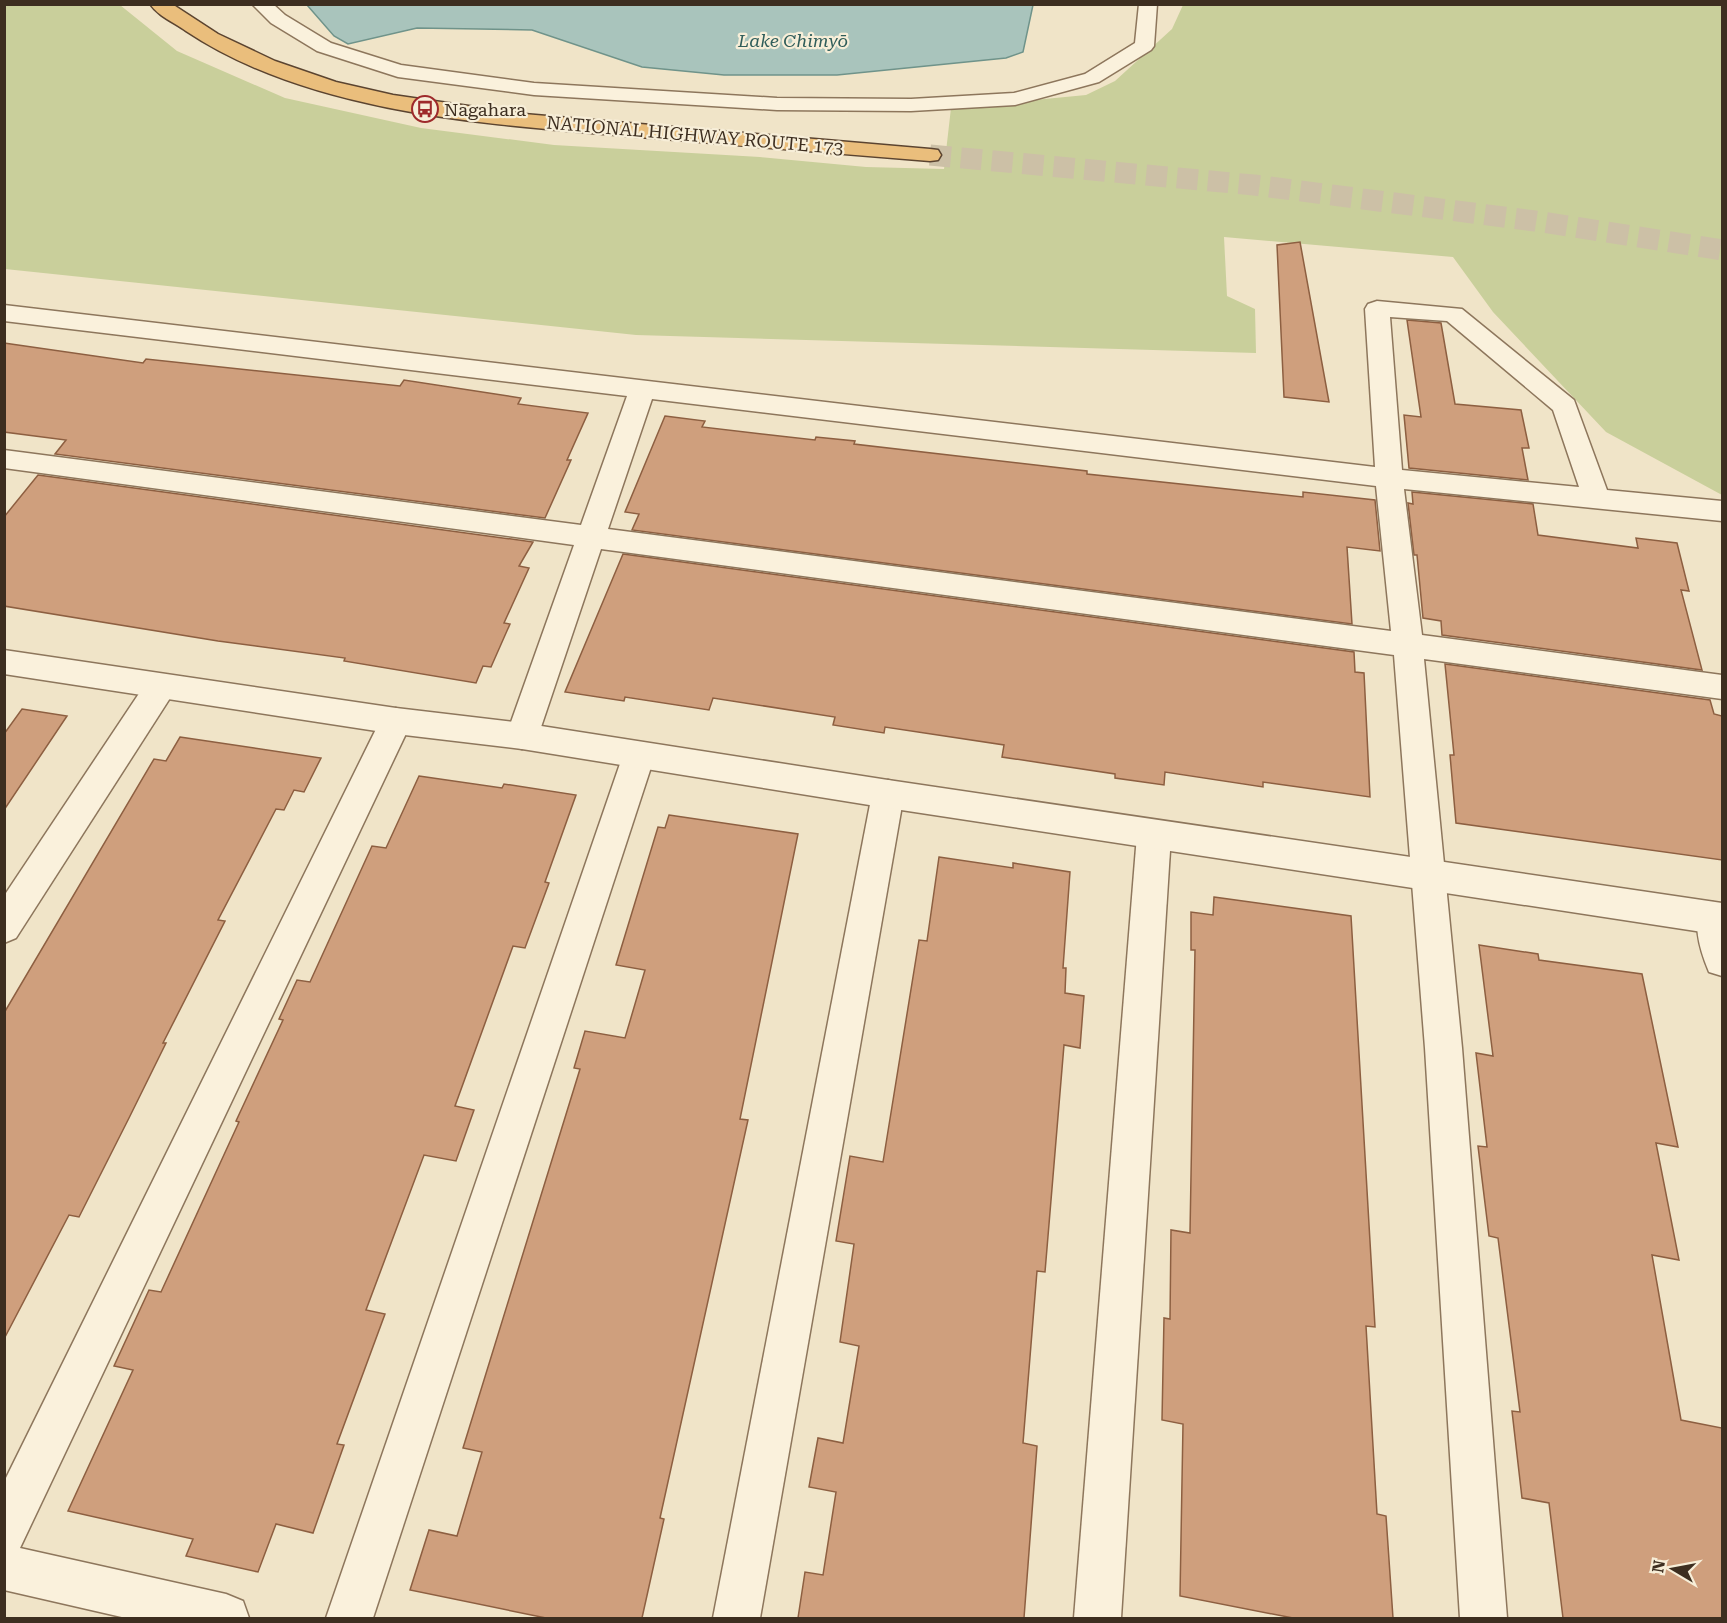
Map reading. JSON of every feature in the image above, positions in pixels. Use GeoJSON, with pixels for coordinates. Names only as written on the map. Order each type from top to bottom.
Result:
{"type":"FeatureCollection","features":[{"type":"Feature","properties":{"kind":"highway","name":"NATIONAL HIGHWAY ROUTE 173"},"geometry":{"type":"LineString","coordinates":[[159,4],[213,40],[263,63],[335,87],[425,109],[587,126],[930,155]]}},
{"type":"Feature","properties":{"kind":"street"},"geometry":{"type":"LineString","coordinates":[[261,4],[278,19],[324,47],[398,71],[534,89],[777,104],[912,105],[1015,99],[1092,78],[1144,46],[1148,4]]}},
{"type":"Feature","properties":{"kind":"street"},"geometry":{"type":"LineString","coordinates":[[1484,1618],[1432,877],[1389,478],[1377,309],[1454,314],[1565,406],[1596,497]]}},
{"type":"Feature","properties":{"kind":"street"},"geometry":{"type":"LineString","coordinates":[[4,313],[1389,478],[1722,511]]}},
{"type":"Feature","properties":{"kind":"street"},"geometry":{"type":"LineString","coordinates":[[522,736],[642,390]]}},
{"type":"Feature","properties":{"kind":"street"},"geometry":{"type":"LineString","coordinates":[[4,459],[1722,687]]}},
{"type":"Feature","properties":{"kind":"street"},"geometry":{"type":"LineString","coordinates":[[4,662],[396,721],[522,736],[1155,835],[1718,918],[1722,960]]}},
{"type":"Feature","properties":{"kind":"street"},"geometry":{"type":"LineString","coordinates":[[4,927],[160,686]]}},
{"type":"Feature","properties":{"kind":"street"},"geometry":{"type":"LineString","coordinates":[[4,1532],[396,721]]}},
{"type":"Feature","properties":{"kind":"street"},"geometry":{"type":"LineString","coordinates":[[349,1618],[639,755]]}},
{"type":"Feature","properties":{"kind":"street"},"geometry":{"type":"LineString","coordinates":[[736,1618],[888,794]]}},
{"type":"Feature","properties":{"kind":"street"},"geometry":{"type":"LineString","coordinates":[[1097,1618],[1155,835]]}},
{"type":"Feature","properties":{"kind":"street"},"geometry":{"type":"LineString","coordinates":[[4,1567],[226,1618]]}},
{"type":"Feature","properties":{"kind":"green space"},"geometry":{"type":"Polygon","coordinates":[[[5,5],[120,5],[177,51],[285,98],[421,128],[554,145],[760,157],[866,167],[944,169],[951,108],[1086,95],[1115,81],[1172,29],[1183,5],[1722,5],[1722,495],[1606,432],[1493,312],[1453,257],[1224,237],[1227,296],[1255,309],[1256,353],[636,335],[5,269],[5,5]]]}},
{"type":"Feature","properties":{"kind":"water","name":"Lake Chimyō"},"geometry":{"type":"Polygon","coordinates":[[[307,5],[1033,5],[1023,52],[1006,58],[837,75],[724,75],[642,67],[532,30],[417,28],[348,44],[334,36],[307,5]]]}},
{"type":"Feature","properties":{"kind":"building"},"geometry":{"type":"Polygon","coordinates":[[[1300,242],[1329,402],[1284,397],[1277,245],[1300,242]]]}},
{"type":"Feature","properties":{"kind":"building"},"geometry":{"type":"Polygon","coordinates":[[[1407,320],[1441,323],[1455,404],[1521,410],[1529,448],[1522,448],[1528,480],[1409,468],[1404,415],[1421,417],[1407,320]]]}},
{"type":"Feature","properties":{"kind":"building"},"geometry":{"type":"Polygon","coordinates":[[[4,343],[143,363],[146,359],[400,386],[404,380],[521,398],[518,404],[588,413],[567,460],[571,460],[545,518],[55,454],[66,440],[4,432],[4,343]]]}},
{"type":"Feature","properties":{"kind":"building"},"geometry":{"type":"Polygon","coordinates":[[[665,416],[705,421],[702,427],[815,440],[816,437],[855,441],[854,444],[1087,471],[1087,474],[1303,497],[1303,492],[1375,500],[1380,551],[1347,547],[1352,624],[632,530],[639,514],[625,512],[665,416]]]}},
{"type":"Feature","properties":{"kind":"building"},"geometry":{"type":"Polygon","coordinates":[[[38,475],[533,542],[519,566],[529,568],[504,623],[510,624],[491,667],[483,666],[476,683],[344,661],[345,658],[218,641],[4,606],[4,517],[38,475]]]}},
{"type":"Feature","properties":{"kind":"building"},"geometry":{"type":"Polygon","coordinates":[[[1412,492],[1533,504],[1538,535],[1638,548],[1636,538],[1677,543],[1689,591],[1681,590],[1702,670],[1442,635],[1441,621],[1423,618],[1417,555],[1414,555],[1408,503],[1413,504],[1412,492]]]}},
{"type":"Feature","properties":{"kind":"building"},"geometry":{"type":"Polygon","coordinates":[[[623,554],[1354,652],[1355,672],[1364,673],[1370,797],[1263,782],[1263,787],[1165,772],[1164,785],[1115,778],[1115,774],[1002,757],[1004,745],[885,727],[884,733],[833,725],[835,717],[713,698],[709,710],[625,697],[624,701],[565,692],[623,554]]]}},
{"type":"Feature","properties":{"kind":"building"},"geometry":{"type":"Polygon","coordinates":[[[1445,664],[1710,700],[1714,714],[1722,716],[1722,860],[1456,823],[1450,755],[1454,755],[1445,664]]]}},
{"type":"Feature","properties":{"kind":"building"},"geometry":{"type":"Polygon","coordinates":[[[22,709],[67,716],[4,810],[4,734],[22,709]]]}},
{"type":"Feature","properties":{"kind":"building"},"geometry":{"type":"Polygon","coordinates":[[[180,737],[321,758],[304,792],[294,790],[284,810],[276,809],[218,920],[225,921],[79,1217],[69,1215],[4,1339],[4,1013],[154,759],[166,761],[180,737]]]}},
{"type":"Feature","properties":{"kind":"building"},"geometry":{"type":"Polygon","coordinates":[[[419,776],[502,788],[504,784],[576,795],[545,882],[549,883],[525,948],[513,946],[455,1106],[474,1110],[456,1161],[424,1155],[366,1310],[385,1314],[337,1444],[344,1445],[313,1533],[276,1524],[258,1572],[186,1556],[193,1539],[68,1511],[133,1370],[114,1366],[149,1290],[161,1292],[239,1122],[236,1121],[283,1020],[279,1019],[297,980],[310,982],[372,846],[386,848],[419,776]]]}},
{"type":"Feature","properties":{"kind":"building"},"geometry":{"type":"Polygon","coordinates":[[[669,815],[798,834],[740,1119],[748,1120],[660,1518],[664,1519],[642,1618],[546,1618],[410,1590],[429,1530],[457,1536],[482,1452],[463,1448],[580,1069],[574,1068],[585,1031],[625,1038],[645,970],[616,965],[658,827],[665,828],[669,815]]]}},
{"type":"Feature","properties":{"kind":"building"},"geometry":{"type":"Polygon","coordinates":[[[939,857],[1013,868],[1013,863],[1070,872],[1063,968],[1066,968],[1065,993],[1084,996],[1080,1048],[1064,1045],[1045,1272],[1037,1271],[1023,1443],[1037,1446],[1024,1618],[798,1618],[805,1572],[823,1575],[836,1492],[809,1487],[818,1438],[843,1443],[859,1346],[840,1342],[854,1244],[836,1241],[850,1156],[883,1162],[919,940],[927,941],[939,857]]]}},
{"type":"Feature","properties":{"kind":"building"},"geometry":{"type":"Polygon","coordinates":[[[1214,897],[1351,916],[1375,1327],[1366,1326],[1377,1514],[1386,1516],[1393,1618],[1293,1618],[1180,1596],[1183,1424],[1162,1420],[1164,1318],[1170,1319],[1171,1230],[1190,1233],[1195,950],[1191,950],[1191,912],[1213,915],[1214,897]]]}},
{"type":"Feature","properties":{"kind":"building"},"geometry":{"type":"Polygon","coordinates":[[[1479,945],[1538,954],[1539,960],[1642,974],[1678,1147],[1656,1143],[1679,1260],[1652,1255],[1681,1420],[1722,1428],[1722,1618],[1563,1618],[1549,1503],[1522,1498],[1512,1411],[1520,1412],[1498,1238],[1489,1236],[1478,1146],[1487,1147],[1476,1053],[1493,1056],[1479,945]]]}},
{"type":"Feature","properties":{"kind":"tunnel"},"geometry":{"type":"LineString","coordinates":[[930,155],[1254,185],[1535,221],[1722,250]]}},
{"type":"Feature","properties":{"kind":"place","name":"Nagahara"},"geometry":{"type":"Point","coordinates":[425,109]}}]}
